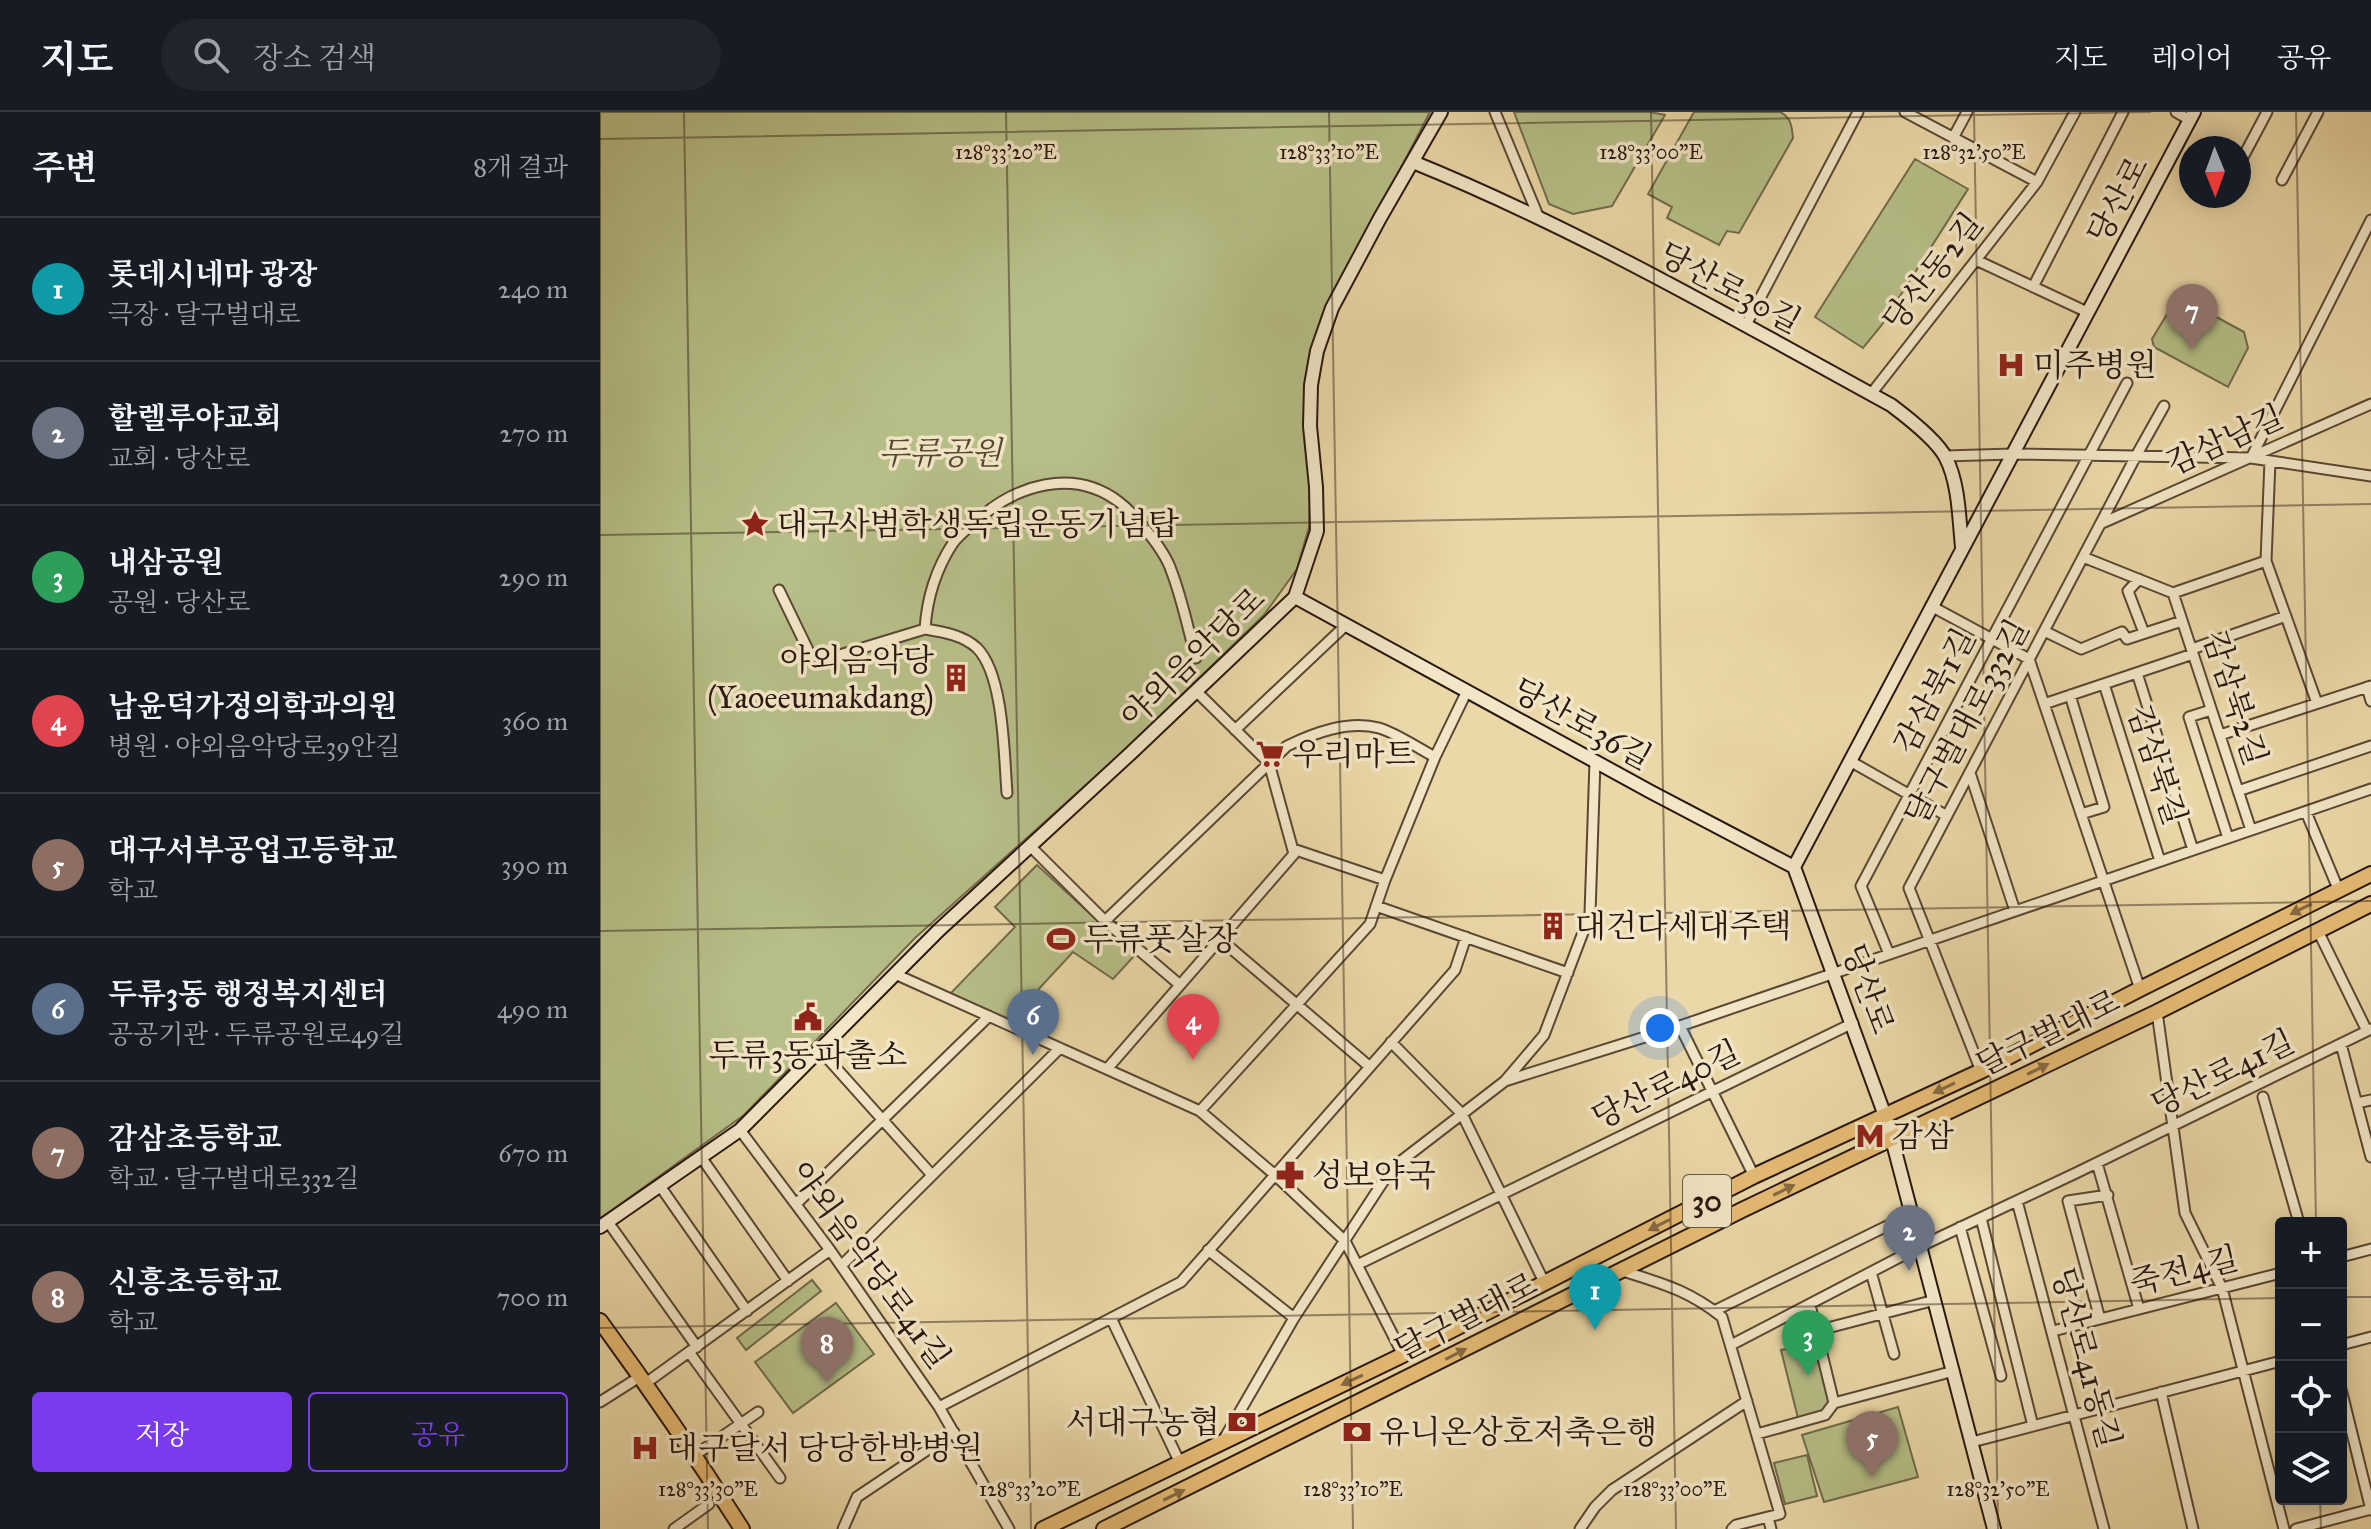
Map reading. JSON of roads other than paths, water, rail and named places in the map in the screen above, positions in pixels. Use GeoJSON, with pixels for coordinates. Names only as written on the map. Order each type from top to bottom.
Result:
{"type":"FeatureCollection","features":[{"type":"Feature","properties":{"kind":"main road","name":"야외음악당로"},"geometry":{"type":"LineString","coordinates":[[604,1224],[740,1130],[939,930],[1295,597],[1317,531],[1310,426],[1311,385],[1317,351],[1332,308],[1441,112]]}},
{"type":"Feature","properties":{"kind":"main road","name":"당산로"},"geometry":{"type":"LineString","coordinates":[[1994,1529],[1892,1139],[1853,1023],[1794,867],[2192,116]]}},
{"type":"Feature","properties":{"kind":"main road","name":"당산로30길"},"geometry":{"type":"LineString","coordinates":[[1413,162],[1574,235],[1891,405],[1912,420],[1945,456]]}},
{"type":"Feature","properties":{"kind":"main road"},"geometry":{"type":"LineString","coordinates":[[1945,456],[1953,480],[1962,547]]}},
{"type":"Feature","properties":{"kind":"main road","name":"당산로36길"},"geometry":{"type":"LineString","coordinates":[[1295,597],[1794,867]]}},
{"type":"Feature","properties":{"kind":"main road","name":"달구벌대로"},"geometry":{"type":"LineString","coordinates":[[1043,1529],[1403,1355],[1754,1176],[1981,1071],[2371,874]]}},
{"type":"Feature","properties":{"kind":"main road","name":"달구벌대로"},"geometry":{"type":"LineString","coordinates":[[1104,1529],[1825,1169],[2157,1012],[2371,904]]}},
{"type":"Feature","properties":{"kind":"main road"},"geometry":{"type":"LineString","coordinates":[[1825,1169],[1828,1158],[1844,1147],[1841,1136]]}},
{"type":"Feature","properties":{"kind":"main road"},"geometry":{"type":"LineString","coordinates":[[600,1321],[695,1455],[742,1529]]}},
{"type":"Feature","properties":{"kind":"street"},"geometry":{"type":"LineString","coordinates":[[1495,112],[1539,218]]}},
{"type":"Feature","properties":{"kind":"street"},"geometry":{"type":"LineString","coordinates":[[1746,325],[1858,112]]}},
{"type":"Feature","properties":{"kind":"street"},"geometry":{"type":"LineString","coordinates":[[1905,112],[1918,115],[1953,138],[2037,182]]}},
{"type":"Feature","properties":{"kind":"street"},"geometry":{"type":"LineString","coordinates":[[1953,138],[1967,112]]}},
{"type":"Feature","properties":{"kind":"street","name":"당산동2길"},"geometry":{"type":"LineString","coordinates":[[1871,394],[2037,182],[2075,112]]}},
{"type":"Feature","properties":{"kind":"street"},"geometry":{"type":"LineString","coordinates":[[2033,287],[2123,112]]}},
{"type":"Feature","properties":{"kind":"street"},"geometry":{"type":"LineString","coordinates":[[2176,112],[2192,116]]}},
{"type":"Feature","properties":{"kind":"street"},"geometry":{"type":"LineString","coordinates":[[2251,142],[2267,112]]}},
{"type":"Feature","properties":{"kind":"street"},"geometry":{"type":"LineString","coordinates":[[2282,180],[2318,112]]}},
{"type":"Feature","properties":{"kind":"street"},"geometry":{"type":"LineString","coordinates":[[2251,458],[2371,220]]}},
{"type":"Feature","properties":{"kind":"street"},"geometry":{"type":"LineString","coordinates":[[1976,260],[2087,312]]}},
{"type":"Feature","properties":{"kind":"street","name":"감삼북1길"},"geometry":{"type":"LineString","coordinates":[[1889,954],[1861,886],[2127,383]]}},
{"type":"Feature","properties":{"kind":"street","name":"감삼남길"},"geometry":{"type":"LineString","coordinates":[[2100,524],[2371,404]]}},
{"type":"Feature","properties":{"kind":"street","name":"달구벌대로332길"},"geometry":{"type":"LineString","coordinates":[[1981,1071],[1909,888],[2164,406]]}},
{"type":"Feature","properties":{"kind":"street"},"geometry":{"type":"LineString","coordinates":[[1945,456],[2012,454],[2251,458],[2371,476]]}},
{"type":"Feature","properties":{"kind":"street"},"geometry":{"type":"LineString","coordinates":[[2270,461],[2266,561],[2317,703]]}},
{"type":"Feature","properties":{"kind":"street"},"geometry":{"type":"LineString","coordinates":[[925,629],[927,605],[937,573],[955,541],[987,511],[1015,494],[1043,485],[1072,483],[1095,487],[1121,503],[1142,525],[1171,567],[1196,658]]}},
{"type":"Feature","properties":{"kind":"street"},"geometry":{"type":"LineString","coordinates":[[2083,557],[2173,593],[2266,561]]}},
{"type":"Feature","properties":{"kind":"street"},"geometry":{"type":"LineString","coordinates":[[2139,579],[2128,591],[2144,633]]}},
{"type":"Feature","properties":{"kind":"street"},"geometry":{"type":"LineString","coordinates":[[779,590],[811,656],[833,657],[925,629],[962,638],[975,647],[985,658],[994,679],[1001,714],[1007,793]]}},
{"type":"Feature","properties":{"kind":"street","name":"감삼북2길"},"geometry":{"type":"LineString","coordinates":[[2173,593],[2251,830]]}},
{"type":"Feature","properties":{"kind":"street"},"geometry":{"type":"LineString","coordinates":[[1931,606],[2029,659],[2140,989]]}},
{"type":"Feature","properties":{"kind":"street"},"geometry":{"type":"LineString","coordinates":[[2044,704],[2137,673],[2286,616]]}},
{"type":"Feature","properties":{"kind":"street","name":"감삼북2길"},"geometry":{"type":"LineString","coordinates":[[2044,631],[2081,649],[2122,632],[2127,639],[2182,621]]}},
{"type":"Feature","properties":{"kind":"street"},"geometry":{"type":"LineString","coordinates":[[1235,730],[1346,625]]}},
{"type":"Feature","properties":{"kind":"street","name":"감삼북길"},"geometry":{"type":"LineString","coordinates":[[2137,673],[2193,850]]}},
{"type":"Feature","properties":{"kind":"street","name":"감삼북길"},"geometry":{"type":"LineString","coordinates":[[2104,684],[2160,861]]}},
{"type":"Feature","properties":{"kind":"street"},"geometry":{"type":"LineString","coordinates":[[2220,735],[2369,686],[2371,701]]}},
{"type":"Feature","properties":{"kind":"street"},"geometry":{"type":"LineString","coordinates":[[1107,1069],[1294,854],[1269,763],[1196,691]]}},
{"type":"Feature","properties":{"kind":"street"},"geometry":{"type":"LineString","coordinates":[[1200,1111],[1370,924],[1435,757],[1467,691]]}},
{"type":"Feature","properties":{"kind":"street"},"geometry":{"type":"LineString","coordinates":[[2070,695],[2104,807],[2081,814]]}},
{"type":"Feature","properties":{"kind":"street","name":"감삼북길"},"geometry":{"type":"LineString","coordinates":[[2211,710],[2189,717],[2228,838]]}},
{"type":"Feature","properties":{"kind":"street"},"geometry":{"type":"LineString","coordinates":[[1105,921],[1287,746],[1316,732],[1353,726],[1379,728],[1435,757]]}},
{"type":"Feature","properties":{"kind":"street","name":"감삼북2길"},"geometry":{"type":"LineString","coordinates":[[2238,791],[2371,746]]}},
{"type":"Feature","properties":{"kind":"street"},"geometry":{"type":"LineString","coordinates":[[1223,1441],[1294,1318],[1392,1168],[1505,1081],[1544,1035],[1590,914],[1595,761]]}},
{"type":"Feature","properties":{"kind":"street"},"geometry":{"type":"LineString","coordinates":[[1850,761],[1947,816]]}},
{"type":"Feature","properties":{"kind":"street"},"geometry":{"type":"LineString","coordinates":[[1970,773],[2015,911]]}},
{"type":"Feature","properties":{"kind":"street","name":"감삼북길"},"geometry":{"type":"LineString","coordinates":[[1505,1081],[1680,1026],[2371,789]]}},
{"type":"Feature","properties":{"kind":"street"},"geometry":{"type":"LineString","coordinates":[[2306,812],[2339,891]]}},
{"type":"Feature","properties":{"kind":"street"},"geometry":{"type":"LineString","coordinates":[[1030,846],[1105,921],[1180,985]]}},
{"type":"Feature","properties":{"kind":"street"},"geometry":{"type":"LineString","coordinates":[[1293,849],[1385,880]]}},
{"type":"Feature","properties":{"kind":"street"},"geometry":{"type":"LineString","coordinates":[[1376,906],[1568,973]]}},
{"type":"Feature","properties":{"kind":"street"},"geometry":{"type":"LineString","coordinates":[[2318,931],[2369,1030]]}},
{"type":"Feature","properties":{"kind":"street"},"geometry":{"type":"LineString","coordinates":[[939,1407],[1181,1282],[1455,970],[1466,937]]}},
{"type":"Feature","properties":{"kind":"street"},"geometry":{"type":"LineString","coordinates":[[1220,939],[1370,1067]]}},
{"type":"Feature","properties":{"kind":"street"},"geometry":{"type":"LineString","coordinates":[[895,974],[1200,1111],[1275,1175],[1345,1241],[1403,1355]]}},
{"type":"Feature","properties":{"kind":"street"},"geometry":{"type":"LineString","coordinates":[[2157,1012],[2185,1213],[2222,1288],[2284,1529]]}},
{"type":"Feature","properties":{"kind":"street"},"geometry":{"type":"LineString","coordinates":[[796,1204],[989,1016]]}},
{"type":"Feature","properties":{"kind":"street","name":"당산로40길"},"geometry":{"type":"LineString","coordinates":[[1363,1262],[1853,1023]]}},
{"type":"Feature","properties":{"kind":"street"},"geometry":{"type":"LineString","coordinates":[[1680,1026],[1754,1176]]}},
{"type":"Feature","properties":{"kind":"street","name":"당산로41길"},"geometry":{"type":"LineString","coordinates":[[1921,1246],[2369,1030]]}},
{"type":"Feature","properties":{"kind":"street"},"geometry":{"type":"LineString","coordinates":[[1391,1042],[1462,1114],[1545,1284]]}},
{"type":"Feature","properties":{"kind":"street"},"geometry":{"type":"LineString","coordinates":[[2341,1044],[2371,1157]]}},
{"type":"Feature","properties":{"kind":"street"},"geometry":{"type":"LineString","coordinates":[[841,1266],[1060,1048]]}},
{"type":"Feature","properties":{"kind":"street"},"geometry":{"type":"LineString","coordinates":[[820,1050],[932,1175]]}},
{"type":"Feature","properties":{"kind":"street","name":"당산로41길"},"geometry":{"type":"LineString","coordinates":[[2263,1097],[2297,1217]]}},
{"type":"Feature","properties":{"kind":"street"},"geometry":{"type":"LineString","coordinates":[[2357,1103],[2371,1100]]}},
{"type":"Feature","properties":{"kind":"street","name":"야외음악당로41길"},"geometry":{"type":"LineString","coordinates":[[740,1130],[830,1250],[939,1407],[1009,1529]]}},
{"type":"Feature","properties":{"kind":"street"},"geometry":{"type":"LineString","coordinates":[[701,1157],[788,1281]]}},
{"type":"Feature","properties":{"kind":"street"},"geometry":{"type":"LineString","coordinates":[[2097,1163],[2139,1309]]}},
{"type":"Feature","properties":{"kind":"street"},"geometry":{"type":"LineString","coordinates":[[660,1186],[747,1311]]}},
{"type":"Feature","properties":{"kind":"street","name":"죽전4길"},"geometry":{"type":"LineString","coordinates":[[2100,1319],[2068,1201],[2108,1195]]}},
{"type":"Feature","properties":{"kind":"street","name":"당산로41동길"},"geometry":{"type":"LineString","coordinates":[[2017,1201],[2104,1529]]}},
{"type":"Feature","properties":{"kind":"street"},"geometry":{"type":"LineString","coordinates":[[1981,1218],[2033,1426]]}},
{"type":"Feature","properties":{"kind":"street"},"geometry":{"type":"LineString","coordinates":[[604,1224],[780,1478]]}},
{"type":"Feature","properties":{"kind":"street"},"geometry":{"type":"LineString","coordinates":[[1714,1311],[1889,1225]]}},
{"type":"Feature","properties":{"kind":"street"},"geometry":{"type":"LineString","coordinates":[[1960,1227],[2001,1376]]}},
{"type":"Feature","properties":{"kind":"street"},"geometry":{"type":"LineString","coordinates":[[1731,1345],[1921,1246]]}},
{"type":"Feature","properties":{"kind":"street"},"geometry":{"type":"LineString","coordinates":[[2347,1255],[2371,1249]]}},
{"type":"Feature","properties":{"kind":"street"},"geometry":{"type":"LineString","coordinates":[[600,1402],[693,1349],[830,1250]]}},
{"type":"Feature","properties":{"kind":"street"},"geometry":{"type":"LineString","coordinates":[[1208,1250],[1294,1318]]}},
{"type":"Feature","properties":{"kind":"street"},"geometry":{"type":"LineString","coordinates":[[1623,1271],[1684,1291],[1722,1317],[1780,1514],[1736,1525],[1732,1529]]}},
{"type":"Feature","properties":{"kind":"street"},"geometry":{"type":"LineString","coordinates":[[1871,1272],[1894,1354]]}},
{"type":"Feature","properties":{"kind":"street","name":"죽전4길"},"geometry":{"type":"LineString","coordinates":[[2053,1331],[2275,1275]]}},
{"type":"Feature","properties":{"kind":"street"},"geometry":{"type":"LineString","coordinates":[[1816,1331],[1935,1300]]}},
{"type":"Feature","properties":{"kind":"street"},"geometry":{"type":"LineString","coordinates":[[1810,1305],[1834,1403]]}},
{"type":"Feature","properties":{"kind":"street"},"geometry":{"type":"LineString","coordinates":[[1111,1318],[1180,1463]]}},
{"type":"Feature","properties":{"kind":"street"},"geometry":{"type":"LineString","coordinates":[[2347,1343],[2371,1337]]}},
{"type":"Feature","properties":{"kind":"street"},"geometry":{"type":"LineString","coordinates":[[1972,1442],[2275,1363]]}},
{"type":"Feature","properties":{"kind":"street"},"geometry":{"type":"LineString","coordinates":[[1757,1434],[1825,1415],[1834,1403],[1954,1371]]}},
{"type":"Feature","properties":{"kind":"street"},"geometry":{"type":"LineString","coordinates":[[2161,1392],[2193,1529]]}},
{"type":"Feature","properties":{"kind":"street"},"geometry":{"type":"LineString","coordinates":[[1580,1529],[1612,1490],[1747,1401]]}},
{"type":"Feature","properties":{"kind":"street"},"geometry":{"type":"LineString","coordinates":[[695,1455],[758,1412]]}},
{"type":"Feature","properties":{"kind":"street"},"geometry":{"type":"LineString","coordinates":[[2296,1529],[2371,1510],[2347,1413]]}},
{"type":"Feature","properties":{"kind":"street"},"geometry":{"type":"LineString","coordinates":[[843,1529],[857,1497],[954,1432]]}},
{"type":"Feature","properties":{"kind":"street"},"geometry":{"type":"LineString","coordinates":[[674,1529],[709,1504]]}},
{"type":"Feature","properties":{"kind":"street"},"geometry":{"type":"LineString","coordinates":[[1768,1517],[1771,1529]]}},
{"type":"Feature","properties":{"kind":"place","name":"감삼초등학교"},"geometry":{"type":"Point","coordinates":[2192,350]}},
{"type":"Feature","properties":{"kind":"place","name":"미주병원"},"geometry":{"type":"Point","coordinates":[2011,365]}},
{"type":"Feature","properties":{"kind":"place","name":"대구사범학생독립운동기념탑"},"geometry":{"type":"Point","coordinates":[755,524]}},
{"type":"Feature","properties":{"kind":"place","name":"야외음악당 (Yaoeeumakdang)"},"geometry":{"type":"Point","coordinates":[956,678]}},
{"type":"Feature","properties":{"kind":"place","name":"우리마트"},"geometry":{"type":"Point","coordinates":[1270,754]}},
{"type":"Feature","properties":{"kind":"place","name":"대건다세대주택"},"geometry":{"type":"Point","coordinates":[1553,926]}},
{"type":"Feature","properties":{"kind":"place","name":"두류풋살장"},"geometry":{"type":"Point","coordinates":[1061,939]}},
{"type":"Feature","properties":{"kind":"place","name":"두류3동파출소"},"geometry":{"type":"Point","coordinates":[808,1017]}},
{"type":"Feature","properties":{"kind":"place","name":"두류3동 행정복지센터"},"geometry":{"type":"Point","coordinates":[1033,1055]}},
{"type":"Feature","properties":{"kind":"place","name":"남윤덕가정의학과의원"},"geometry":{"type":"Point","coordinates":[1193,1060]}},
{"type":"Feature","properties":{"kind":"place","name":"감삼"},"geometry":{"type":"Point","coordinates":[1870,1136]}},
{"type":"Feature","properties":{"kind":"place","name":"성보약국"},"geometry":{"type":"Point","coordinates":[1290,1175]}},
{"type":"Feature","properties":{"kind":"place","name":"할렐루야교회"},"geometry":{"type":"Point","coordinates":[1909,1271]}},
{"type":"Feature","properties":{"kind":"place","name":"롯데시네마 광장"},"geometry":{"type":"Point","coordinates":[1595,1330]}},
{"type":"Feature","properties":{"kind":"place","name":"내삼공원"},"geometry":{"type":"Point","coordinates":[1808,1376]}},
{"type":"Feature","properties":{"kind":"place","name":"신흥초등학교"},"geometry":{"type":"Point","coordinates":[827,1383]}},
{"type":"Feature","properties":{"kind":"place","name":"서대구농협"},"geometry":{"type":"Point","coordinates":[1242,1422]}},
{"type":"Feature","properties":{"kind":"place","name":"유니온상호저축은행"},"geometry":{"type":"Point","coordinates":[1357,1432]}},
{"type":"Feature","properties":{"kind":"place","name":"대구달서 당당한방병원"},"geometry":{"type":"Point","coordinates":[645,1448]}},
{"type":"Feature","properties":{"kind":"place","name":"대구서부공업고등학교"},"geometry":{"type":"Point","coordinates":[1872,1477]}},
{"type":"Feature","properties":{"kind":"park label","name":"두류공원"},"geometry":{"type":"Point","coordinates":[940,453]}}]}
